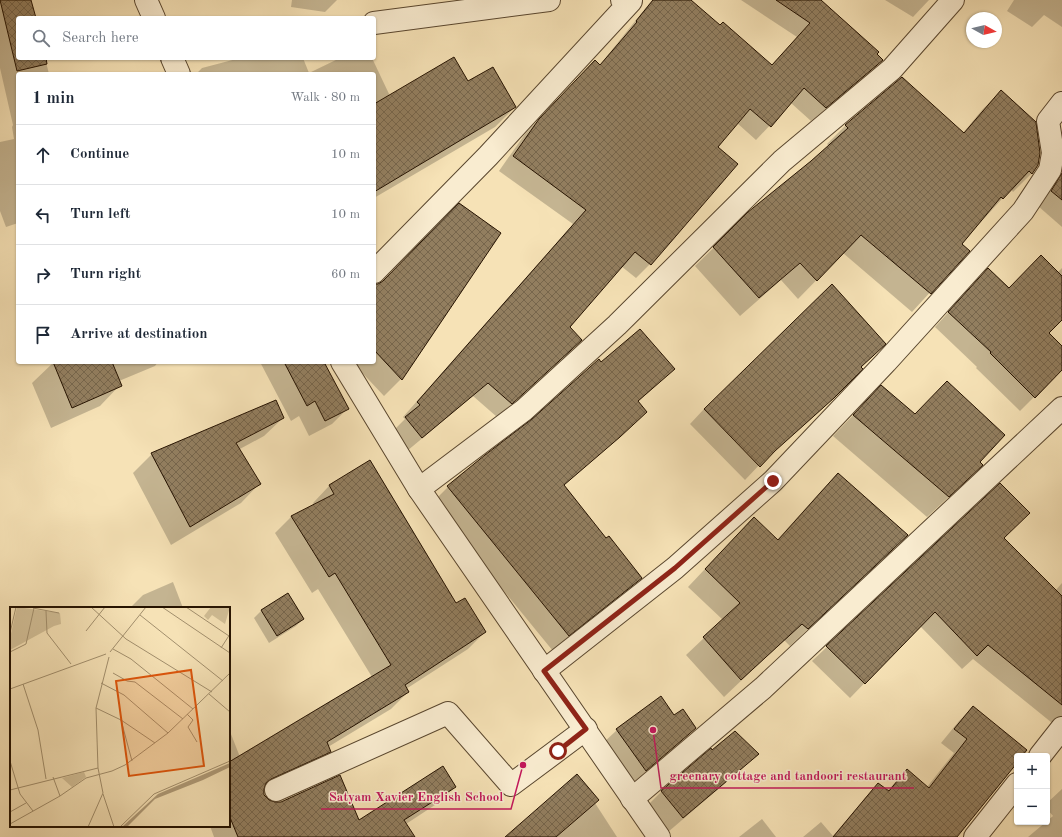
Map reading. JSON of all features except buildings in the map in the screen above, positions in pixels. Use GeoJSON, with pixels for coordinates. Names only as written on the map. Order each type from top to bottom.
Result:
{"type":"FeatureCollection","features":[{"type":"Feature","properties":{"kind":"street"},"geometry":{"type":"LineString","coordinates":[[146,0],[153,16]]}},
{"type":"Feature","properties":{"kind":"street"},"geometry":{"type":"LineString","coordinates":[[376,23],[549,0]]}},
{"type":"Feature","properties":{"kind":"street"},"geometry":{"type":"LineString","coordinates":[[376,270],[488,156],[628,0]]}},
{"type":"Feature","properties":{"kind":"street"},"geometry":{"type":"LineString","coordinates":[[419,489],[524,410],[617,325],[782,160],[892,69],[953,0]]}},
{"type":"Feature","properties":{"kind":"street"},"geometry":{"type":"LineString","coordinates":[[173,60],[178,72]]}},
{"type":"Feature","properties":{"kind":"street"},"geometry":{"type":"LineString","coordinates":[[544,671],[675,568],[773,481],[891,356],[1023,211],[1050,170],[1054,153],[1048,121],[1062,103]]}},
{"type":"Feature","properties":{"kind":"street"},"geometry":{"type":"LineString","coordinates":[[343,364],[419,489],[544,671],[586,729],[659,837]]}},
{"type":"Feature","properties":{"kind":"street"},"geometry":{"type":"LineString","coordinates":[[632,798],[763,688],[1062,408]]}},
{"type":"Feature","properties":{"kind":"street"},"geometry":{"type":"LineString","coordinates":[[276,790],[448,713],[511,785],[586,729]]}},
{"type":"Feature","properties":{"kind":"street"},"geometry":{"type":"LineString","coordinates":[[1042,753],[1062,728]]}},
{"type":"Feature","properties":{"kind":"street"},"geometry":{"type":"LineString","coordinates":[[975,837],[1014,788]]}},
{"type":"Feature","properties":{"kind":"place","name":"greenary cottage and tandoori restaurant"},"geometry":{"type":"Point","coordinates":[653,730]}},
{"type":"Feature","properties":{"kind":"place","name":"Satyam Xavier English School"},"geometry":{"type":"Point","coordinates":[523,765]}},
{"type":"Feature","properties":{"kind":"route"},"geometry":{"type":"LineString","coordinates":[[558,751],[586,729],[544,671],[675,568],[773,481]]}}]}
